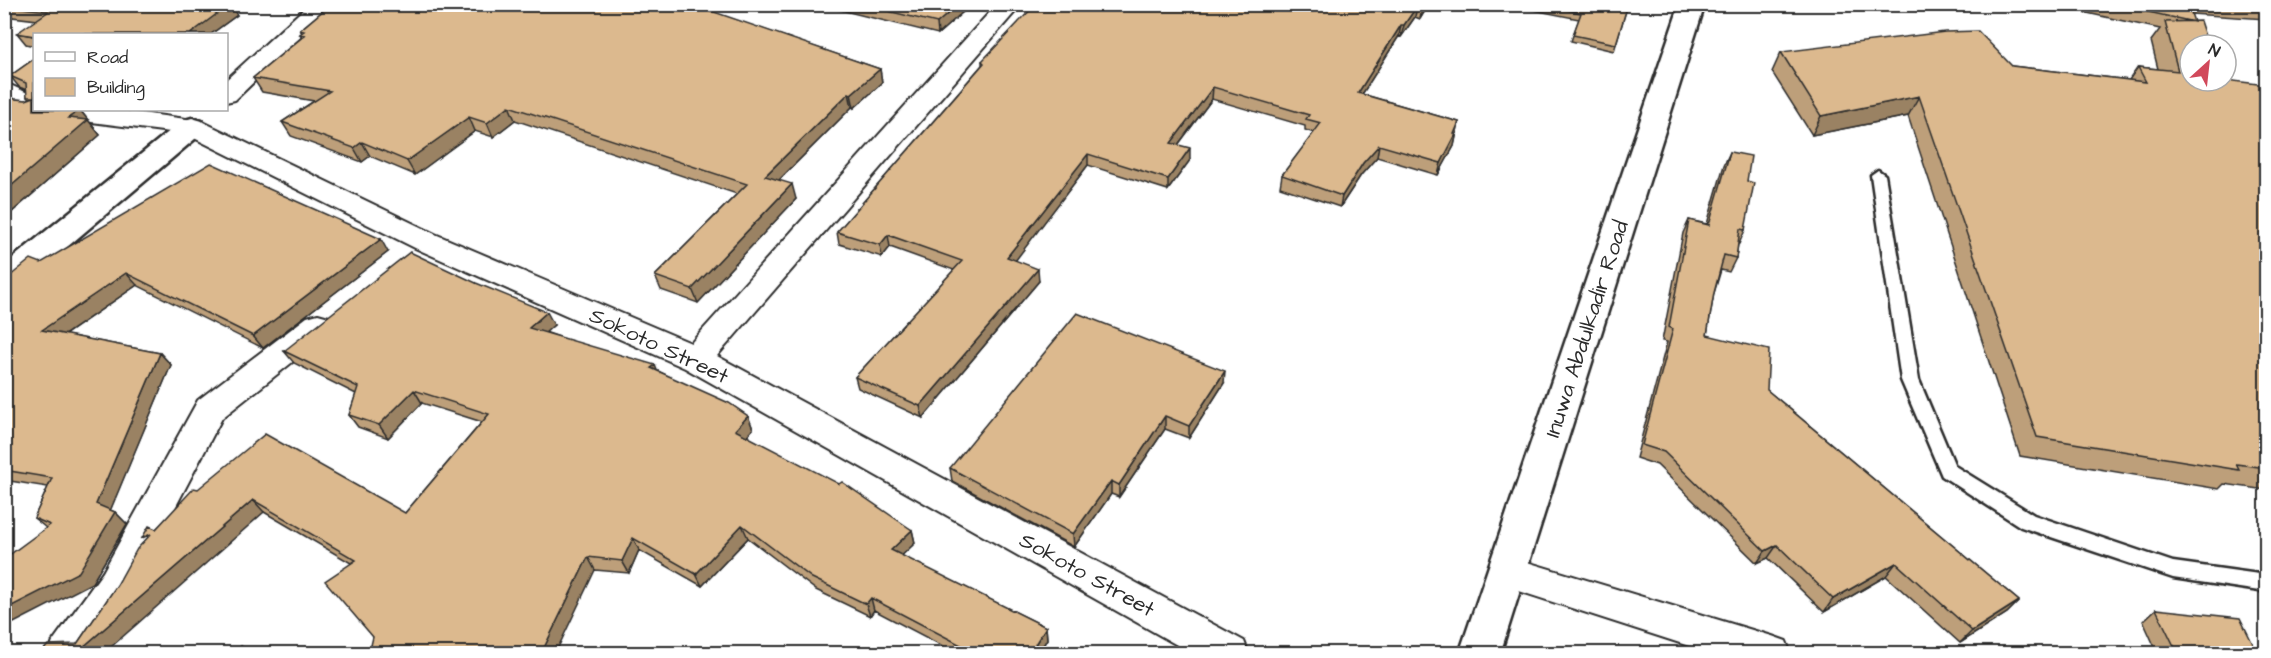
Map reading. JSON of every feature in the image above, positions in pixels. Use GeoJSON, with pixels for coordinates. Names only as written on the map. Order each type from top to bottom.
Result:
{"type":"FeatureCollection","features":[{"type":"Feature","properties":{"kind":"main road","name":"Inuwa Abdulkadir Road"},"geometry":{"type":"LineString","coordinates":[[1479,654],[1694,4]]}},
{"type":"Feature","properties":{"kind":"main road"},"geometry":{"type":"LineString","coordinates":[[4,284],[201,118]]}},
{"type":"Feature","properties":{"kind":"street"},"geometry":{"type":"LineString","coordinates":[[228,92],[323,4]]}},
{"type":"Feature","properties":{"kind":"street"},"geometry":{"type":"LineString","coordinates":[[696,359],[1010,4]]}},
{"type":"Feature","properties":{"kind":"street"},"geometry":{"type":"LineString","coordinates":[[4,90],[33,105]]}},
{"type":"Feature","properties":{"kind":"street","name":"Sokoto Street"},"geometry":{"type":"LineString","coordinates":[[78,111],[201,118],[425,241],[696,359],[1230,654]]}},
{"type":"Feature","properties":{"kind":"street"},"geometry":{"type":"LineString","coordinates":[[397,263],[425,241]]}},
{"type":"Feature","properties":{"kind":"street"},"geometry":{"type":"LineString","coordinates":[[67,654],[116,584],[210,409],[341,307]]}},
{"type":"Feature","properties":{"kind":"street"},"geometry":{"type":"LineString","coordinates":[[1507,572],[1772,654]]}},
{"type":"Feature","properties":{"kind":"lane"},"geometry":{"type":"LineString","coordinates":[[1878,175],[1910,380],[1948,471],[2028,521],[2173,570],[2266,584]]}},
{"type":"Feature","properties":{"kind":"building"},"geometry":{"type":"Polygon","coordinates":[[[4,4],[230,4],[191,33],[33,33],[33,36],[17,33],[49,11],[4,6],[4,4]]]}},
{"type":"Feature","properties":{"kind":"building"},"geometry":{"type":"Polygon","coordinates":[[[331,4],[691,4],[880,69],[851,94],[849,93],[765,176],[792,184],[692,289],[655,276],[747,184],[509,106],[487,123],[469,117],[407,161],[362,142],[354,148],[282,122],[330,91],[253,78],[305,35],[300,34],[304,31],[300,30],[331,4]]]}},
{"type":"Feature","properties":{"kind":"building"},"geometry":{"type":"Polygon","coordinates":[[[859,4],[959,4],[937,23],[859,4]]]}},
{"type":"Feature","properties":{"kind":"building"},"geometry":{"type":"Polygon","coordinates":[[[1036,4],[1424,4],[1422,7],[1417,6],[1404,25],[1401,25],[1358,93],[1459,122],[1454,134],[1456,134],[1441,163],[1379,145],[1363,163],[1342,196],[1282,175],[1321,123],[1306,119],[1309,115],[1213,87],[1171,143],[1190,148],[1168,179],[1088,154],[1007,257],[1038,269],[920,406],[855,377],[962,261],[888,235],[880,245],[837,232],[984,63],[982,61],[1036,4]]]}},
{"type":"Feature","properties":{"kind":"building"},"geometry":{"type":"Polygon","coordinates":[[[1539,4],[1628,4],[1616,44],[1573,35],[1581,13],[1539,4]]]}},
{"type":"Feature","properties":{"kind":"building"},"geometry":{"type":"Polygon","coordinates":[[[2112,4],[2188,4],[2194,22],[2112,4]]]}},
{"type":"Feature","properties":{"kind":"building"},"geometry":{"type":"Polygon","coordinates":[[[2241,4],[2266,4],[2266,6],[2241,4]]]}},
{"type":"Feature","properties":{"kind":"building"},"geometry":{"type":"Polygon","coordinates":[[[2200,21],[2204,33],[2178,33],[2178,71],[2165,22],[2200,21]]]}},
{"type":"Feature","properties":{"kind":"building"},"geometry":{"type":"Polygon","coordinates":[[[1978,31],[2012,66],[2146,82],[2138,67],[2178,71],[2178,93],[2238,93],[2238,82],[2266,85],[2266,468],[2236,464],[2239,470],[2037,437],[1919,96],[1821,116],[1781,52],[1945,32],[1978,31]]]}},
{"type":"Feature","properties":{"kind":"building"},"geometry":{"type":"Polygon","coordinates":[[[33,60],[33,97],[27,97],[26,83],[10,76],[33,60]]]}},
{"type":"Feature","properties":{"kind":"building"},"geometry":{"type":"Polygon","coordinates":[[[4,94],[15,99],[26,100],[33,97],[33,111],[78,111],[68,118],[88,120],[4,192],[4,94]]]}},
{"type":"Feature","properties":{"kind":"building"},"geometry":{"type":"Polygon","coordinates":[[[1730,152],[1751,156],[1747,181],[1754,183],[1745,230],[1740,229],[1736,258],[1724,255],[1714,293],[1707,335],[1769,350],[1767,390],[2019,601],[1972,631],[1896,563],[1833,599],[1777,545],[1765,551],[1664,452],[1642,445],[1673,329],[1669,327],[1689,220],[1709,225],[1730,152]]]}},
{"type":"Feature","properties":{"kind":"building"},"geometry":{"type":"Polygon","coordinates":[[[211,163],[381,239],[253,336],[126,273],[42,330],[160,353],[96,504],[115,512],[79,572],[4,610],[4,559],[50,525],[34,518],[52,478],[4,470],[4,281],[31,259],[41,263],[211,163]]]}},
{"type":"Feature","properties":{"kind":"building"},"geometry":{"type":"Polygon","coordinates":[[[410,252],[476,283],[547,312],[529,328],[655,365],[651,368],[729,403],[748,416],[735,430],[839,484],[842,482],[912,530],[891,550],[1046,627],[1029,654],[978,654],[871,598],[866,604],[812,578],[742,525],[696,574],[633,538],[622,561],[588,557],[541,654],[369,654],[373,637],[325,581],[356,560],[253,500],[75,654],[40,654],[48,645],[77,644],[117,585],[137,549],[151,534],[142,538],[149,526],[156,529],[194,488],[198,489],[265,434],[405,513],[489,414],[414,390],[379,425],[349,415],[358,387],[284,351],[410,252]]]}},
{"type":"Feature","properties":{"kind":"building"},"geometry":{"type":"Polygon","coordinates":[[[1077,313],[1225,371],[1189,426],[1165,416],[1119,485],[1111,481],[1073,534],[950,468],[1077,313]]]}},
{"type":"Feature","properties":{"kind":"building"},"geometry":{"type":"Polygon","coordinates":[[[2156,609],[2240,618],[2258,654],[2178,654],[2156,609]]]}},
{"type":"Feature","properties":{"kind":"building"},"geometry":{"type":"Polygon","coordinates":[[[241,646],[254,654],[233,654],[241,646]]]}}]}
